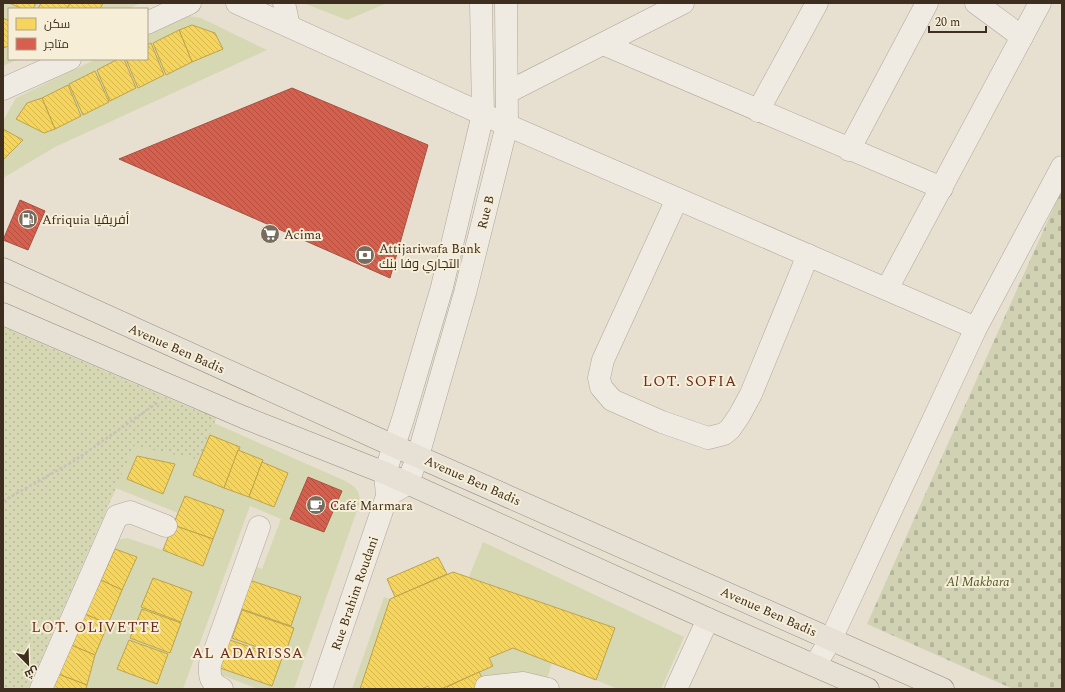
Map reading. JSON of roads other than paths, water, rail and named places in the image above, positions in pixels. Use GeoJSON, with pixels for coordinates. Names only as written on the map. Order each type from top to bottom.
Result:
{"type":"FeatureCollection","features":[{"type":"Feature","properties":{"kind":"main road","name":"Avenue Ben Badis"},"geometry":{"type":"LineString","coordinates":[[3,269],[394,446],[943,689]]}},
{"type":"Feature","properties":{"kind":"main road"},"geometry":{"type":"LineString","coordinates":[[3,314],[177,389],[385,473],[708,619],[868,689]]}},
{"type":"Feature","properties":{"kind":"street"},"geometry":{"type":"LineString","coordinates":[[148,23],[190,3]]}},
{"type":"Feature","properties":{"kind":"street"},"geometry":{"type":"LineString","coordinates":[[237,3],[507,125],[976,328]]}},
{"type":"Feature","properties":{"kind":"street"},"geometry":{"type":"LineString","coordinates":[[284,3],[289,26]]}},
{"type":"Feature","properties":{"kind":"street","name":"Rue B"},"geometry":{"type":"LineString","coordinates":[[385,473],[442,287],[483,114],[481,3]]}},
{"type":"Feature","properties":{"kind":"street","name":"Rue B"},"geometry":{"type":"LineString","coordinates":[[407,484],[418,456],[465,293],[507,125],[508,92],[506,3]]}},
{"type":"Feature","properties":{"kind":"street"},"geometry":{"type":"LineString","coordinates":[[508,92],[683,3]]}},
{"type":"Feature","properties":{"kind":"street"},"geometry":{"type":"LineString","coordinates":[[758,111],[817,3]]}},
{"type":"Feature","properties":{"kind":"street"},"geometry":{"type":"LineString","coordinates":[[849,150],[927,3]]}},
{"type":"Feature","properties":{"kind":"street"},"geometry":{"type":"LineString","coordinates":[[976,3],[1022,37]]}},
{"type":"Feature","properties":{"kind":"street"},"geometry":{"type":"LineString","coordinates":[[887,289],[1040,3]]}},
{"type":"Feature","properties":{"kind":"street"},"geometry":{"type":"LineString","coordinates":[[603,44],[849,150],[942,188]]}},
{"type":"Feature","properties":{"kind":"street"},"geometry":{"type":"LineString","coordinates":[[3,89],[68,60]]}},
{"type":"Feature","properties":{"kind":"street"},"geometry":{"type":"LineString","coordinates":[[815,666],[831,639],[976,328],[1062,167]]}},
{"type":"Feature","properties":{"kind":"street"},"geometry":{"type":"LineString","coordinates":[[677,198],[603,360],[599,378],[601,387],[612,400],[708,438],[724,434],[730,429],[751,394],[808,255]]}},
{"type":"Feature","properties":{"kind":"street"},"geometry":{"type":"LineString","coordinates":[[385,473],[387,496],[407,484]]}},
{"type":"Feature","properties":{"kind":"street","name":"Rue Brahim Roudani"},"geometry":{"type":"LineString","coordinates":[[321,689],[387,496]]}},
{"type":"Feature","properties":{"kind":"street"},"geometry":{"type":"LineString","coordinates":[[41,689],[117,516],[130,512],[166,526]]}},
{"type":"Feature","properties":{"kind":"street"},"geometry":{"type":"LineString","coordinates":[[222,689],[211,681],[209,675],[210,664],[259,527]]}},
{"type":"Feature","properties":{"kind":"street"},"geometry":{"type":"LineString","coordinates":[[676,689],[708,619]]}},
{"type":"Feature","properties":{"kind":"street"},"geometry":{"type":"LineString","coordinates":[[486,687],[523,683],[548,689]]}},
{"type":"Feature","properties":{"kind":"place","name":"Afriquia أفريقيا"},"geometry":{"type":"Point","coordinates":[28,219]}},
{"type":"Feature","properties":{"kind":"place","name":"Acima"},"geometry":{"type":"Point","coordinates":[270,234]}},
{"type":"Feature","properties":{"kind":"place","name":"Attijariwafa Bank التجاري وفا بنك"},"geometry":{"type":"Point","coordinates":[365,255]}},
{"type":"Feature","properties":{"kind":"place","name":"Café Marmara"},"geometry":{"type":"Point","coordinates":[316,505]}},
{"type":"Feature","properties":{"kind":"district","name":"LOT. SOFIA"},"geometry":{"type":"Point","coordinates":[690,381]}},
{"type":"Feature","properties":{"kind":"district","name":"LOT. OLIVETTE"},"geometry":{"type":"Point","coordinates":[96,627]}},
{"type":"Feature","properties":{"kind":"district","name":"AL ADARISSA"},"geometry":{"type":"Point","coordinates":[248,653]}},
{"type":"Feature","properties":{"kind":"park label","name":"Al Makbara"},"geometry":{"type":"Point","coordinates":[978,581]}}]}
